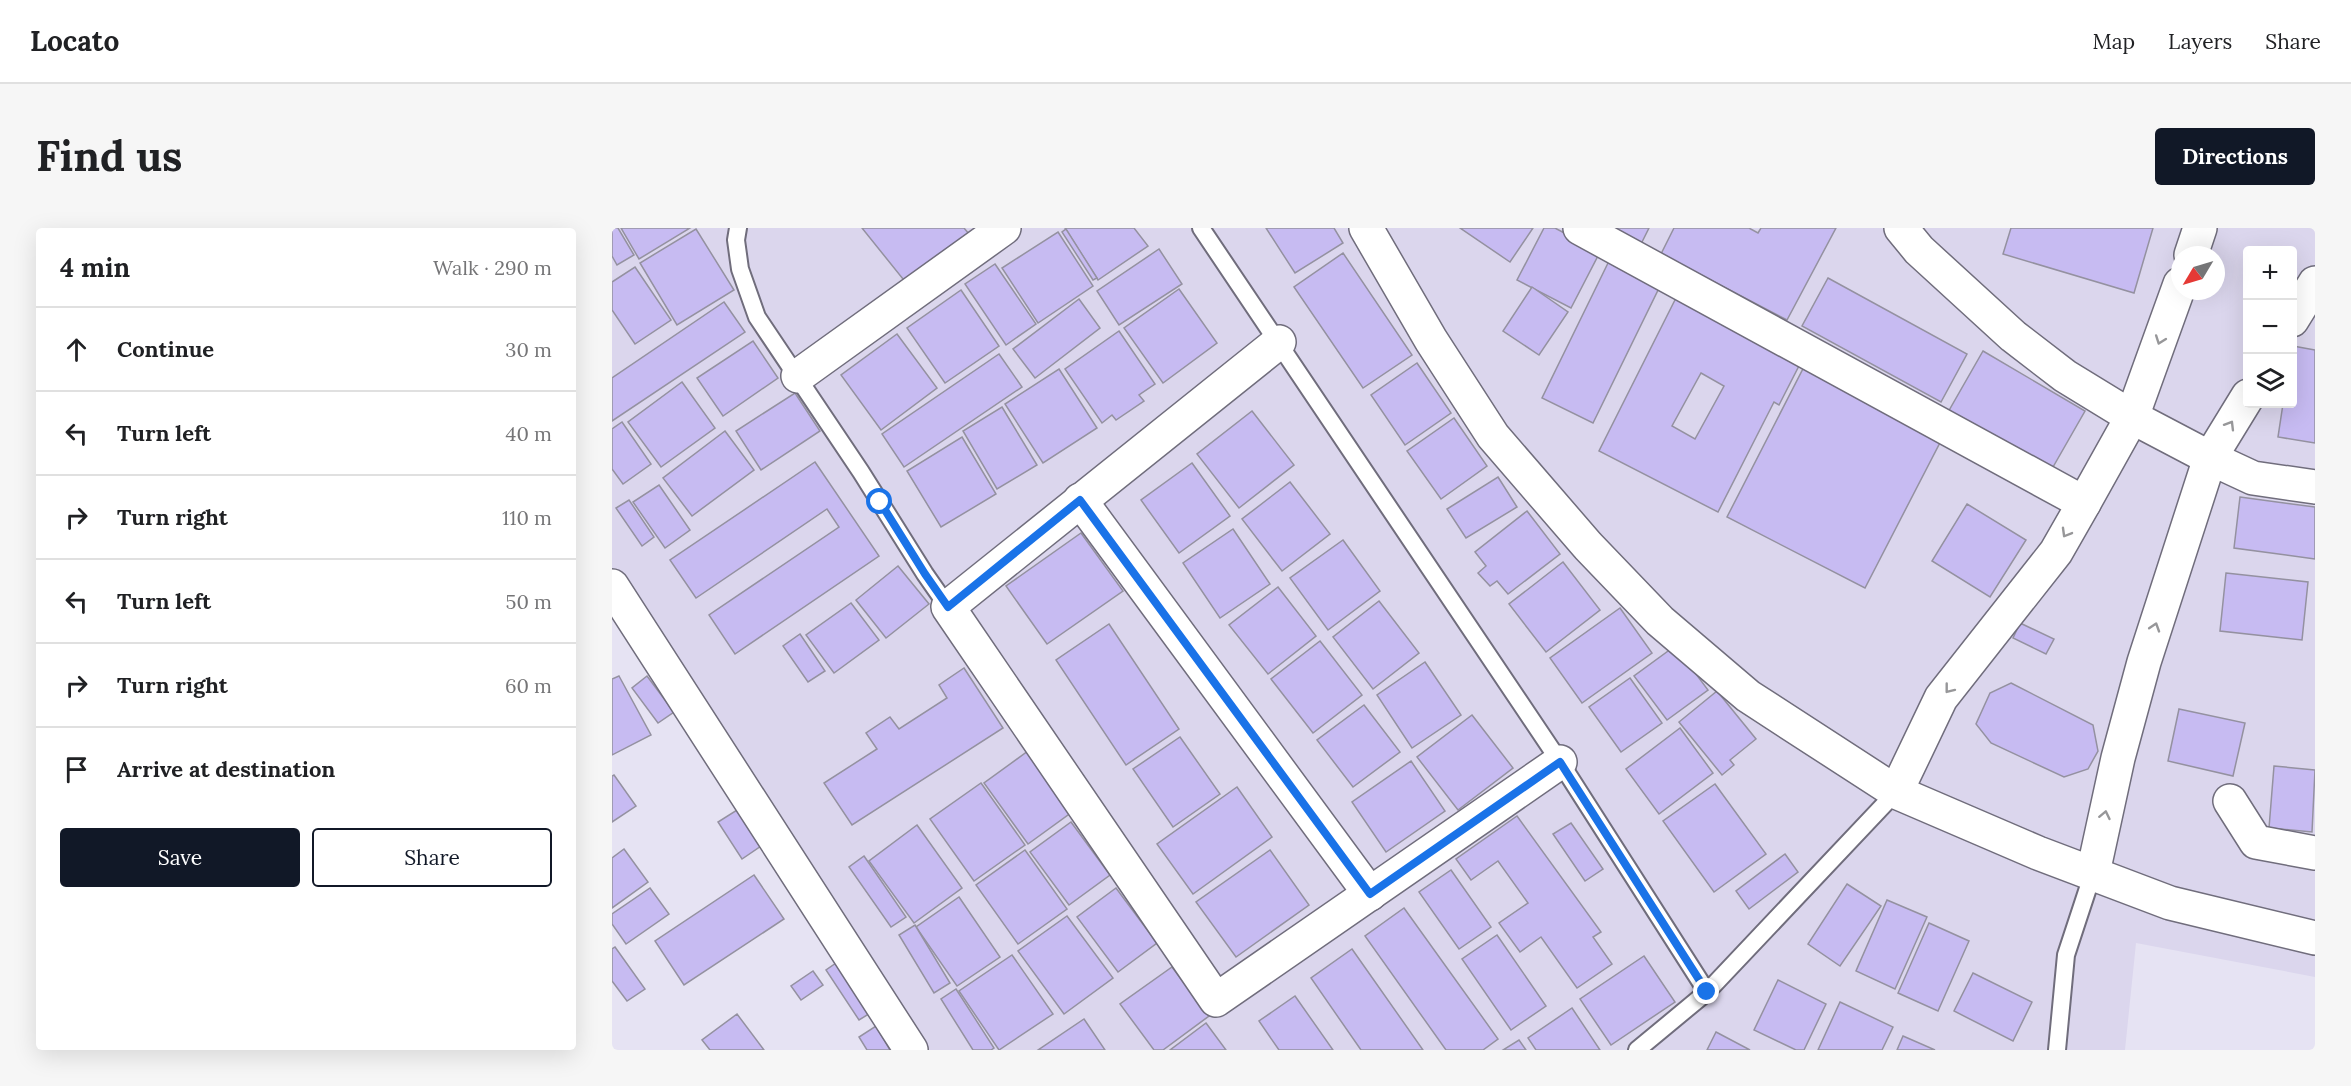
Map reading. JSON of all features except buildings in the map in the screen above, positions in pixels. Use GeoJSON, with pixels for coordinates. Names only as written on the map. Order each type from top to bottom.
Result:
{"type":"FeatureCollection","features":[{"type":"Feature","properties":{"kind":"street"},"geometry":{"type":"LineString","coordinates":[[798,376],[1004,228]]}},
{"type":"Feature","properties":{"kind":"street"},"geometry":{"type":"LineString","coordinates":[[1366,228],[1431,340],[1493,436],[1588,546],[1660,621],[1748,696],[1896,792],[2038,853],[2170,903],[2315,938]]}},
{"type":"Feature","properties":{"kind":"street"},"geometry":{"type":"LineString","coordinates":[[1580,228],[2084,503]]}},
{"type":"Feature","properties":{"kind":"street"},"geometry":{"type":"LineString","coordinates":[[1901,228],[1919,250],[2013,336],[2065,376],[2132,417],[2253,478],[2315,487]]}},
{"type":"Feature","properties":{"kind":"street"},"geometry":{"type":"LineString","coordinates":[[2194,246],[2200,228]]}},
{"type":"Feature","properties":{"kind":"street"},"geometry":{"type":"LineString","coordinates":[[2297,312],[2315,283]]}},
{"type":"Feature","properties":{"kind":"street"},"geometry":{"type":"LineString","coordinates":[[1896,792],[1941,698],[2056,552],[2084,503],[2132,417],[2175,300]]}},
{"type":"Feature","properties":{"kind":"street"},"geometry":{"type":"LineString","coordinates":[[1279,342],[948,607],[1216,1000],[1560,762]]}},
{"type":"Feature","properties":{"kind":"street"},"geometry":{"type":"LineString","coordinates":[[2093,873],[2118,758],[2144,662],[2210,458],[2243,403]]}},
{"type":"Feature","properties":{"kind":"street"},"geometry":{"type":"LineString","coordinates":[[1080,500],[1370,894]]}},
{"type":"Feature","properties":{"kind":"street"},"geometry":{"type":"LineString","coordinates":[[612,586],[911,1050]]}},
{"type":"Feature","properties":{"kind":"street"},"geometry":{"type":"LineString","coordinates":[[2230,801],[2256,842],[2315,853]]}},
{"type":"Feature","properties":{"kind":"lane"},"geometry":{"type":"LineString","coordinates":[[738,228],[736,240],[741,268],[757,317],[948,607]]}},
{"type":"Feature","properties":{"kind":"lane"},"geometry":{"type":"LineString","coordinates":[[1201,228],[1560,762],[1707,992]]}},
{"type":"Feature","properties":{"kind":"lane"},"geometry":{"type":"LineString","coordinates":[[1637,1050],[1707,992],[1896,792]]}},
{"type":"Feature","properties":{"kind":"lane"},"geometry":{"type":"LineString","coordinates":[[2057,1050],[2066,955],[2093,873]]}},
{"type":"Feature","properties":{"kind":"shaded area"},"geometry":{"type":"Polygon","coordinates":[[[612,228],[2315,228],[2315,977],[2136,943],[2125,1050],[900,1050],[612,594],[612,228]]]}},
{"type":"Feature","properties":{"kind":"route"},"geometry":{"type":"LineString","coordinates":[[880,502],[948,607],[1080,500],[1370,894],[1560,762],[1707,992]]}}]}
